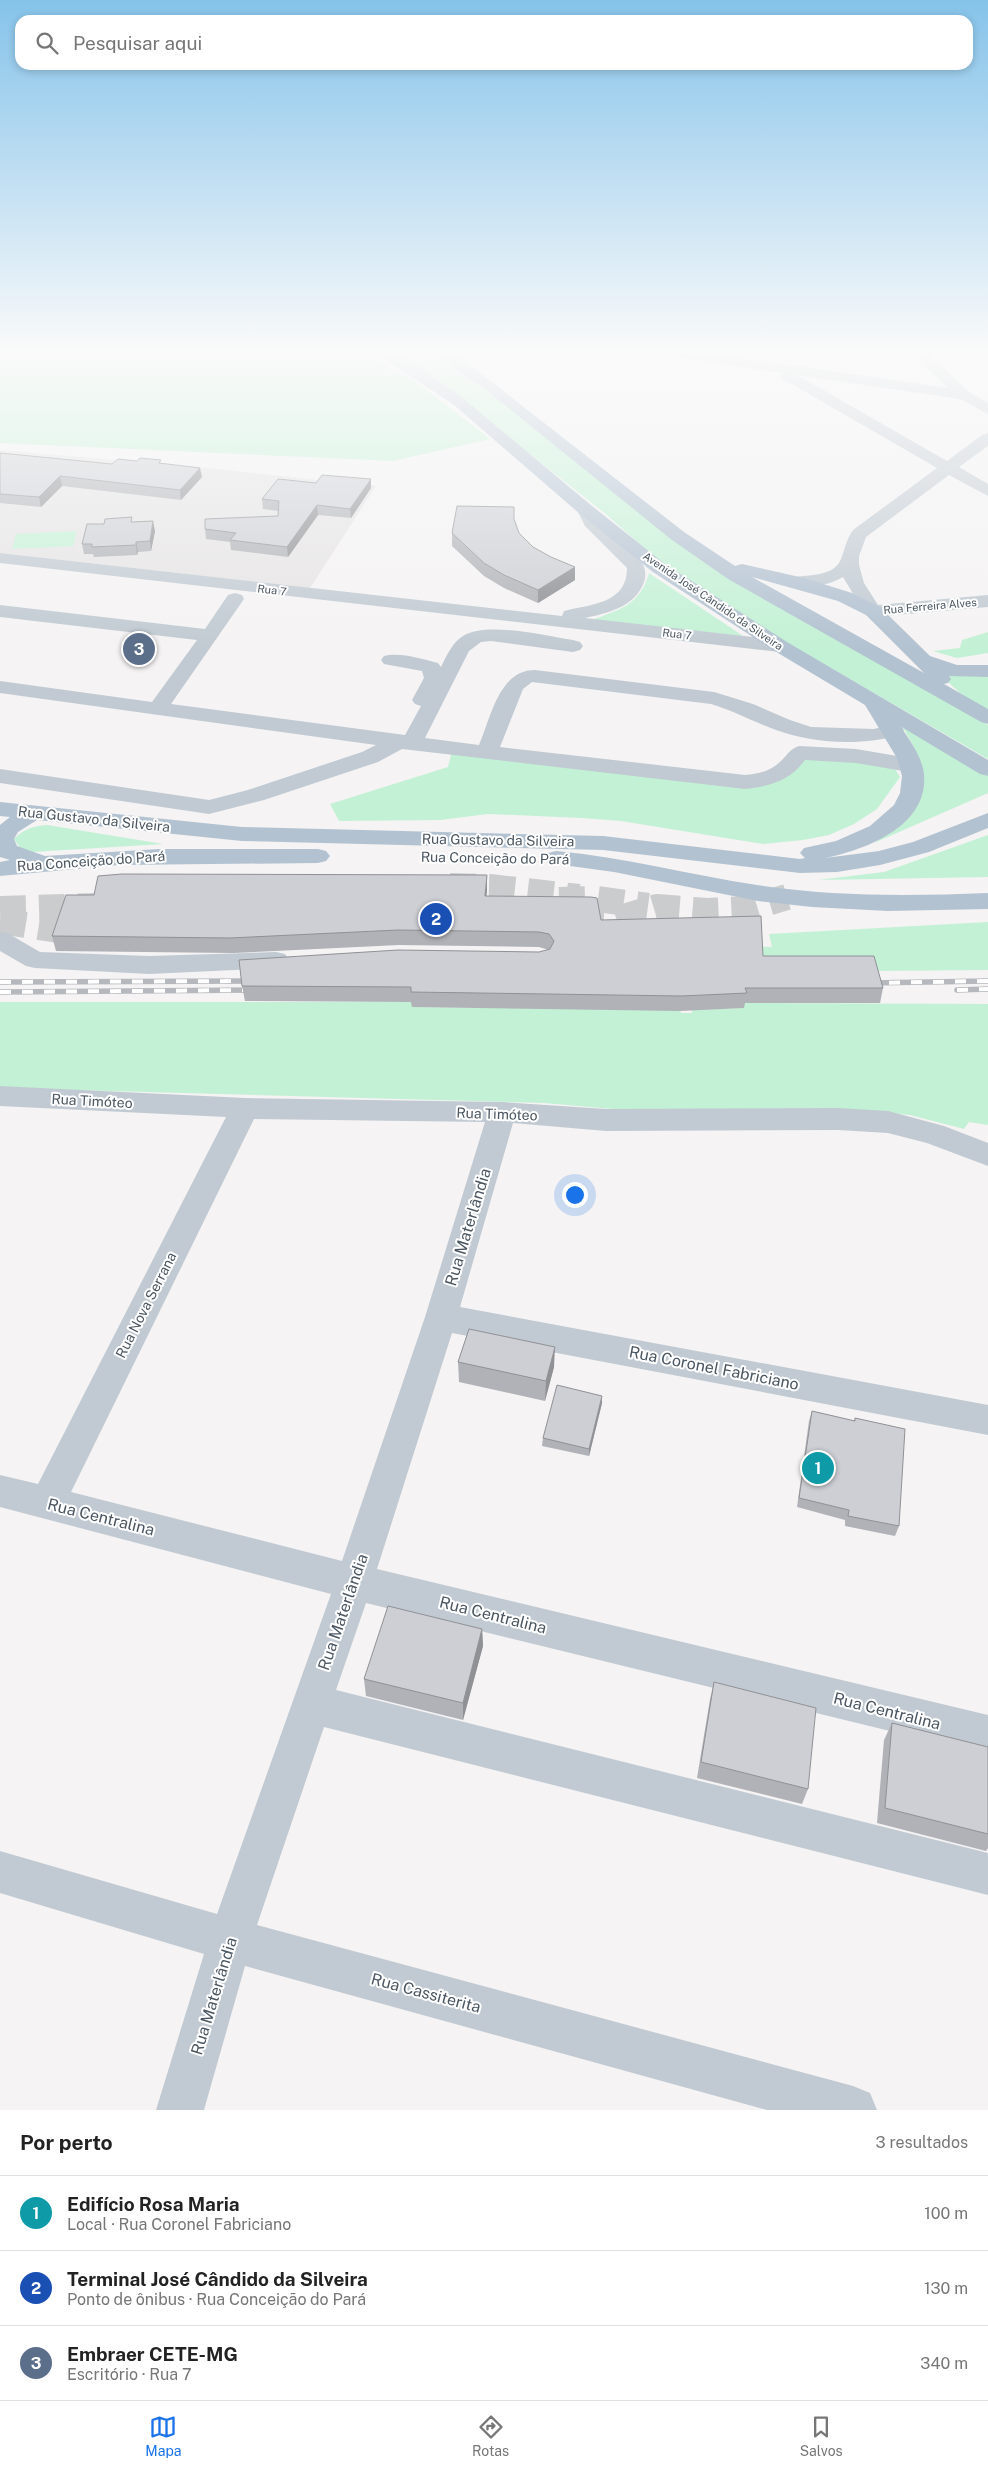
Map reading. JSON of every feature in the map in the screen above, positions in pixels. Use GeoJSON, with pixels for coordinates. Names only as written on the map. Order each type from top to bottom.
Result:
{"type":"FeatureCollection","features":[{"type":"Feature","properties":{"kind":"main road","name":"Avenida José Cândido da Silveira"},"geometry":{"type":"LineString","coordinates":[[518,452],[586,510],[659,568],[780,646],[983,766]]}},
{"type":"Feature","properties":{"kind":"main road"},"geometry":{"type":"LineString","coordinates":[[573,452],[678,536],[710,558],[798,611],[988,718]]}},
{"type":"Feature","properties":{"kind":"main road"},"geometry":{"type":"LineString","coordinates":[[710,558],[742,569],[797,582],[845,598],[873,611],[968,707]]}},
{"type":"Feature","properties":{"kind":"main road"},"geometry":{"type":"LineString","coordinates":[[922,661],[955,671],[988,671]]}},
{"type":"Feature","properties":{"kind":"main road"},"geometry":{"type":"LineString","coordinates":[[744,861],[820,852],[876,833],[888,824],[908,799],[913,776],[909,765],[884,732],[870,698]]}},
{"type":"Feature","properties":{"kind":"main road","name":"Rua Gustavo da Silveira"},"geometry":{"type":"LineString","coordinates":[[0,809],[35,811],[242,834],[603,843],[744,861],[800,866],[837,865],[880,858],[921,847],[988,820]]}},
{"type":"Feature","properties":{"kind":"main road"},"geometry":{"type":"LineString","coordinates":[[35,811],[10,827],[2,839],[7,851],[42,863]]}},
{"type":"Feature","properties":{"kind":"main road","name":"Rua Conceição do Pará"},"geometry":{"type":"LineString","coordinates":[[0,869],[110,857],[203,854],[539,857],[581,860],[787,898],[910,904],[988,901]]}},
{"type":"Feature","properties":{"kind":"street"},"geometry":{"type":"LineString","coordinates":[[921,452],[988,491]]}},
{"type":"Feature","properties":{"kind":"street"},"geometry":{"type":"LineString","coordinates":[[873,611],[854,580],[848,563],[850,548],[859,534],[969,452]]}},
{"type":"Feature","properties":{"kind":"street","name":"Rua 7"},"geometry":{"type":"LineString","coordinates":[[586,510],[591,522],[636,567],[638,576],[628,594],[589,618]]}},
{"type":"Feature","properties":{"kind":"street","name":"Rua 7"},"geometry":{"type":"LineString","coordinates":[[0,558],[544,619],[589,618],[780,646]]}},
{"type":"Feature","properties":{"kind":"street"},"geometry":{"type":"LineString","coordinates":[[797,582],[821,580],[839,575],[848,563]]}},
{"type":"Feature","properties":{"kind":"street"},"geometry":{"type":"LineString","coordinates":[[158,709],[235,600]]}},
{"type":"Feature","properties":{"kind":"street","name":"Rua Ferreira Alves"},"geometry":{"type":"LineString","coordinates":[[873,611],[988,602]]}},
{"type":"Feature","properties":{"kind":"street"},"geometry":{"type":"LineString","coordinates":[[964,603],[988,612]]}},
{"type":"Feature","properties":{"kind":"street"},"geometry":{"type":"LineString","coordinates":[[0,611],[210,636]]}},
{"type":"Feature","properties":{"kind":"street"},"geometry":{"type":"LineString","coordinates":[[0,776],[209,807],[256,795],[370,757],[406,742],[460,649],[468,640],[478,635],[573,646]]}},
{"type":"Feature","properties":{"kind":"street"},"geometry":{"type":"LineString","coordinates":[[391,660],[431,667],[434,678],[406,742]]}},
{"type":"Feature","properties":{"kind":"street"},"geometry":{"type":"LineString","coordinates":[[487,752],[514,686],[527,676],[714,698],[746,708],[796,730],[837,735],[884,732]]}},
{"type":"Feature","properties":{"kind":"street"},"geometry":{"type":"LineString","coordinates":[[0,687],[406,742],[745,782],[764,780],[780,774],[791,765],[801,749],[796,730]]}},
{"type":"Feature","properties":{"kind":"street"},"geometry":{"type":"LineString","coordinates":[[884,732],[871,741],[887,760]]}},
{"type":"Feature","properties":{"kind":"street"},"geometry":{"type":"LineString","coordinates":[[799,753],[887,760],[909,765]]}},
{"type":"Feature","properties":{"kind":"street"},"geometry":{"type":"LineString","coordinates":[[0,940],[36,960],[95,964],[214,964],[301,959]]}},
{"type":"Feature","properties":{"kind":"street","name":"Rua Timóteo"},"geometry":{"type":"LineString","coordinates":[[0,1096],[245,1108],[502,1112],[606,1120],[838,1119],[888,1122],[934,1134],[988,1155]]}},
{"type":"Feature","properties":{"kind":"street","name":"Rua Nova Serrana"},"geometry":{"type":"LineString","coordinates":[[47,1503],[245,1108]]}},
{"type":"Feature","properties":{"kind":"street","name":"Rua Materlândia"},"geometry":{"type":"LineString","coordinates":[[180,2110],[230,1940],[354,1582],[441,1317],[502,1112]]}},
{"type":"Feature","properties":{"kind":"street","name":"Rua Coronel Fabriciano"},"geometry":{"type":"LineString","coordinates":[[441,1317],[988,1420]]}},
{"type":"Feature","properties":{"kind":"street","name":"Rua Centralina"},"geometry":{"type":"LineString","coordinates":[[0,1491],[354,1582],[988,1735]]}},
{"type":"Feature","properties":{"kind":"street"},"geometry":{"type":"LineString","coordinates":[[312,1704],[988,1874]]}},
{"type":"Feature","properties":{"kind":"street","name":"Rua Cassiterita"},"geometry":{"type":"LineString","coordinates":[[0,1872],[230,1940],[853,2110]]}},
{"type":"Feature","properties":{"kind":"shaded area"},"geometry":{"type":"Polygon","coordinates":[[[0,452],[29,452],[208,468],[376,486],[310,588],[0,553],[0,452]]]}},
{"type":"Feature","properties":{"kind":"green space"},"geometry":{"type":"Polygon","coordinates":[[[207,452],[431,452],[393,461],[207,452]]]}},
{"type":"Feature","properties":{"kind":"green space"},"geometry":{"type":"Polygon","coordinates":[[[528,452],[568,452],[733,579],[988,725],[988,759],[772,634],[663,565],[607,515],[528,452]]]}},
{"type":"Feature","properties":{"kind":"green space"},"geometry":{"type":"Polygon","coordinates":[[[77,531],[73,546],[12,549],[16,534],[77,531]]]}},
{"type":"Feature","properties":{"kind":"green space"},"geometry":{"type":"Polygon","coordinates":[[[649,573],[743,636],[592,620],[620,609],[635,599],[645,584],[649,573]]]}},
{"type":"Feature","properties":{"kind":"green space"},"geometry":{"type":"Polygon","coordinates":[[[988,632],[988,653],[957,658],[933,651],[960,648],[962,640],[988,632]]]}},
{"type":"Feature","properties":{"kind":"green space"},"geometry":{"type":"Polygon","coordinates":[[[934,669],[988,674],[988,713],[960,693],[934,669]]]}},
{"type":"Feature","properties":{"kind":"green space"},"geometry":{"type":"Polygon","coordinates":[[[898,719],[988,775],[988,793],[874,843],[907,817],[914,747],[898,719]]]}},
{"type":"Feature","properties":{"kind":"green space"},"geometry":{"type":"Polygon","coordinates":[[[452,751],[764,785],[802,757],[892,764],[900,777],[877,809],[854,824],[829,835],[763,844],[621,821],[582,818],[488,814],[440,820],[339,821],[330,804],[448,767],[452,751]]]}},
{"type":"Feature","properties":{"kind":"green space"},"geometry":{"type":"Polygon","coordinates":[[[47,825],[163,844],[32,852],[21,849],[14,839],[29,829],[47,825]]]}},
{"type":"Feature","properties":{"kind":"green space"},"geometry":{"type":"Polygon","coordinates":[[[988,835],[988,877],[818,880],[884,872],[988,835]]]}},
{"type":"Feature","properties":{"kind":"green space"},"geometry":{"type":"Polygon","coordinates":[[[988,922],[988,970],[871,971],[727,958],[722,946],[772,947],[769,934],[988,922]]]}},
{"type":"Feature","properties":{"kind":"green space"},"geometry":{"type":"Polygon","coordinates":[[[0,1002],[412,1002],[412,1007],[680,1010],[681,1013],[692,1013],[692,1010],[744,1008],[743,1003],[988,1004],[988,1125],[969,1122],[964,1129],[910,1115],[835,1108],[624,1110],[544,1103],[0,1088],[0,1002]]]}},
{"type":"Feature","properties":{"kind":"building"},"geometry":{"type":"Polygon","coordinates":[[[0,453],[112,464],[118,459],[137,461],[140,458],[161,460],[159,463],[200,468],[180,490],[60,476],[39,497],[0,494],[0,453]]]}},
{"type":"Feature","properties":{"kind":"building"},"geometry":{"type":"Polygon","coordinates":[[[322,475],[371,479],[350,509],[317,505],[287,547],[230,540],[236,533],[205,529],[205,519],[278,516],[279,501],[262,499],[278,479],[316,483],[322,475]]]}},
{"type":"Feature","properties":{"kind":"building"},"geometry":{"type":"Polygon","coordinates":[[[457,506],[514,507],[514,519],[519,533],[533,547],[575,567],[538,590],[504,575],[484,563],[452,533],[457,506]]]}},
{"type":"Feature","properties":{"kind":"building"},"geometry":{"type":"Polygon","coordinates":[[[132,517],[131,522],[153,521],[150,541],[136,542],[136,545],[92,547],[92,544],[82,544],[87,524],[104,524],[105,519],[132,517]]]}},
{"type":"Feature","properties":{"kind":"building"},"geometry":{"type":"Polygon","coordinates":[[[122,874],[487,875],[485,896],[597,898],[601,920],[761,916],[763,956],[874,956],[883,988],[745,988],[747,993],[682,996],[411,992],[411,987],[242,986],[239,960],[398,950],[539,952],[550,949],[554,941],[549,934],[539,932],[398,930],[230,938],[52,936],[66,895],[94,895],[98,876],[122,874]]]}},
{"type":"Feature","properties":{"kind":"building"},"geometry":{"type":"Polygon","coordinates":[[[469,1329],[555,1347],[546,1381],[458,1362],[469,1329]]]}},
{"type":"Feature","properties":{"kind":"building"},"geometry":{"type":"Polygon","coordinates":[[[557,1385],[602,1396],[589,1449],[543,1438],[557,1385]]]}},
{"type":"Feature","properties":{"kind":"building"},"geometry":{"type":"Polygon","coordinates":[[[812,1411],[855,1421],[855,1418],[905,1429],[899,1526],[848,1516],[849,1510],[799,1498],[812,1411]]]}},
{"type":"Feature","properties":{"kind":"building"},"geometry":{"type":"Polygon","coordinates":[[[388,1606],[482,1629],[463,1703],[364,1679],[388,1606]]]}},
{"type":"Feature","properties":{"kind":"building"},"geometry":{"type":"Polygon","coordinates":[[[714,1682],[816,1708],[808,1789],[701,1762],[714,1682]]]}},
{"type":"Feature","properties":{"kind":"building"},"geometry":{"type":"Polygon","coordinates":[[[892,1723],[988,1747],[988,1834],[885,1808],[892,1723]]]}},
{"type":"Feature","properties":{"kind":"tunnel"},"geometry":{"type":"LineString","coordinates":[[450,886],[490,887],[579,897]]}},
{"type":"Feature","properties":{"kind":"tunnel"},"geometry":{"type":"LineString","coordinates":[[578,923],[604,923],[657,907],[707,911],[747,909],[787,897]]}},
{"type":"Feature","properties":{"kind":"tunnel"},"geometry":{"type":"LineString","coordinates":[[559,900],[597,899],[648,906]]}},
{"type":"Feature","properties":{"kind":"tunnel"},"geometry":{"type":"LineString","coordinates":[[0,909],[98,906]]}},
{"type":"Feature","properties":{"kind":"tunnel"},"geometry":{"type":"LineString","coordinates":[[0,921],[58,930],[93,930]]}},
{"type":"Feature","properties":{"kind":"railway"},"geometry":{"type":"LineString","coordinates":[[0,982],[255,981]]}},
{"type":"Feature","properties":{"kind":"railway"},"geometry":{"type":"LineString","coordinates":[[867,983],[988,981]]}},
{"type":"Feature","properties":{"kind":"railway"},"geometry":{"type":"LineString","coordinates":[[957,990],[988,989]]}},
{"type":"Feature","properties":{"kind":"railway"},"geometry":{"type":"LineString","coordinates":[[0,992],[257,990]]}},
{"type":"Feature","properties":{"kind":"place","name":"Embraer CETE-MG"},"geometry":{"type":"Point","coordinates":[139,649]}},
{"type":"Feature","properties":{"kind":"place","name":"Terminal José Cândido da Silveira"},"geometry":{"type":"Point","coordinates":[436,919]}},
{"type":"Feature","properties":{"kind":"place","name":"Edifício Rosa Maria"},"geometry":{"type":"Point","coordinates":[818,1468]}}]}
